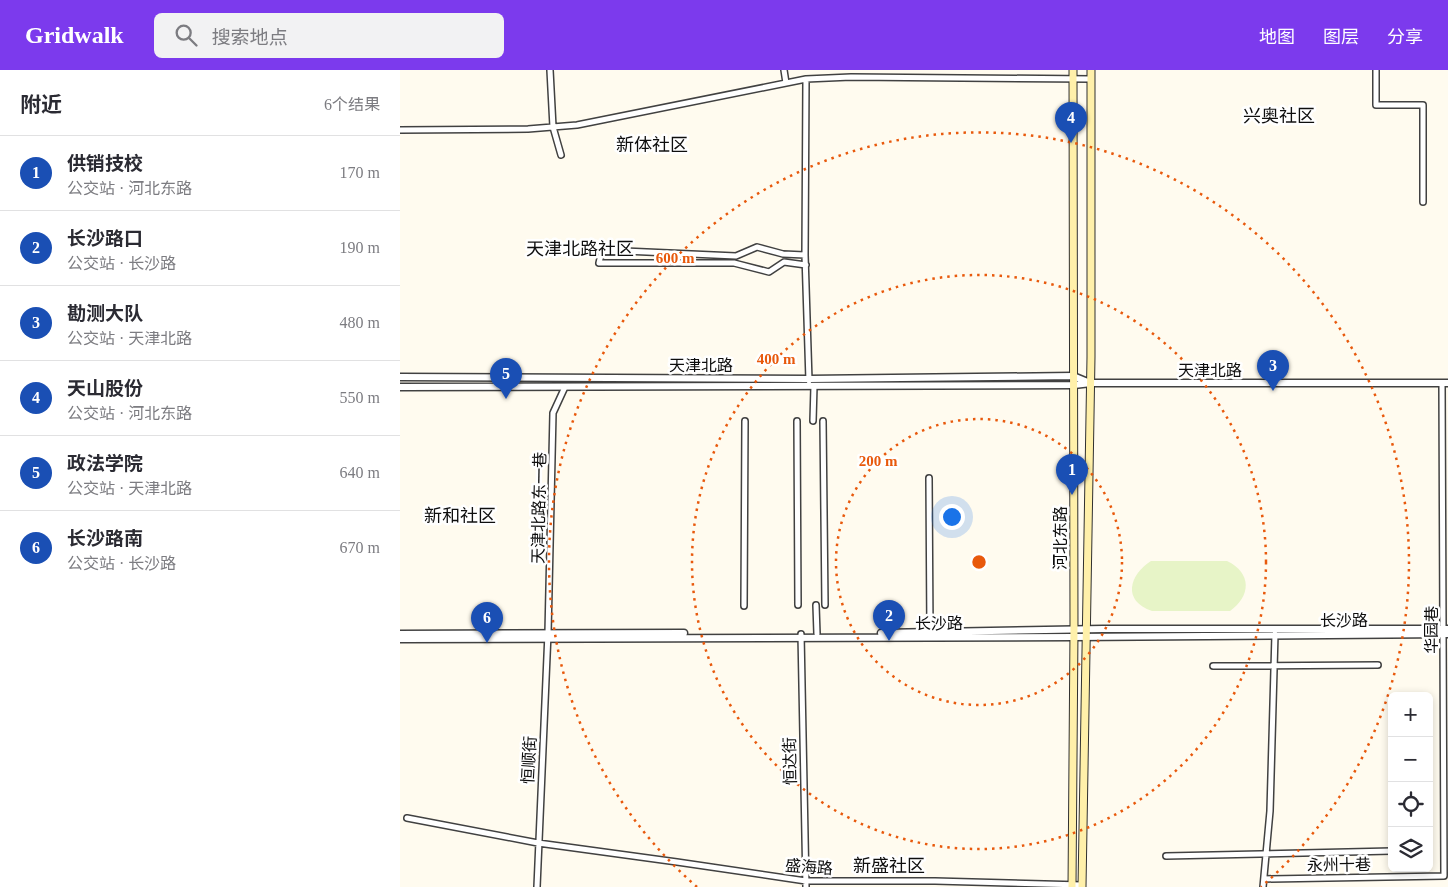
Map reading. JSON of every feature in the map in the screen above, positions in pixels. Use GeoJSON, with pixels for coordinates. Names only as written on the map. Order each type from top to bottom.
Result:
{"type":"FeatureCollection","features":[{"type":"Feature","properties":{"kind":"main road","name":"河北东路"},"geometry":{"type":"LineString","coordinates":[[1072,886],[1074,634],[1073,70]]}},
{"type":"Feature","properties":{"kind":"main road"},"geometry":{"type":"LineString","coordinates":[[1082,886],[1091,383],[1091,70]]}},
{"type":"Feature","properties":{"kind":"street"},"geometry":{"type":"LineString","coordinates":[[550,70],[553,127],[561,155]]}},
{"type":"Feature","properties":{"kind":"street"},"geometry":{"type":"LineString","coordinates":[[784,70],[786,83]]}},
{"type":"Feature","properties":{"kind":"street"},"geometry":{"type":"LineString","coordinates":[[1376,70],[1376,105],[1423,105],[1423,202]]}},
{"type":"Feature","properties":{"kind":"street"},"geometry":{"type":"LineString","coordinates":[[400,130],[528,129],[577,125],[806,79],[851,77],[1091,79]]}},
{"type":"Feature","properties":{"kind":"street"},"geometry":{"type":"LineString","coordinates":[[806,79],[805,255],[813,421]]}},
{"type":"Feature","properties":{"kind":"street"},"geometry":{"type":"LineString","coordinates":[[805,255],[783,254],[757,247],[736,256],[602,250],[599,263],[734,263],[768,272],[784,262],[806,265]]}},
{"type":"Feature","properties":{"kind":"street","name":"天津北路"},"geometry":{"type":"LineString","coordinates":[[400,387],[811,384],[1073,376],[1091,383]]}},
{"type":"Feature","properties":{"kind":"street","name":"天津北路"},"geometry":{"type":"LineString","coordinates":[[400,378],[811,384],[1445,383]]}},
{"type":"Feature","properties":{"kind":"street","name":"华园巷"},"geometry":{"type":"LineString","coordinates":[[1444,876],[1446,631],[1445,383]]}},
{"type":"Feature","properties":{"kind":"street","name":"天津北路东一巷"},"geometry":{"type":"LineString","coordinates":[[548,636],[553,414],[565,386]]}},
{"type":"Feature","properties":{"kind":"street"},"geometry":{"type":"LineString","coordinates":[[744,606],[745,421]]}},
{"type":"Feature","properties":{"kind":"street"},"geometry":{"type":"LineString","coordinates":[[797,421],[798,605]]}},
{"type":"Feature","properties":{"kind":"street"},"geometry":{"type":"LineString","coordinates":[[823,421],[825,605]]}},
{"type":"Feature","properties":{"kind":"street"},"geometry":{"type":"LineString","coordinates":[[929,478],[930,632]]}},
{"type":"Feature","properties":{"kind":"street"},"geometry":{"type":"LineString","coordinates":[[816,605],[817,634]]}},
{"type":"Feature","properties":{"kind":"street","name":"长沙路"},"geometry":{"type":"LineString","coordinates":[[400,634],[801,636],[1446,631]]}},
{"type":"Feature","properties":{"kind":"street","name":"长沙路"},"geometry":{"type":"LineString","coordinates":[[1087,633],[1275,634],[1446,631]]}},
{"type":"Feature","properties":{"kind":"street","name":"长沙路"},"geometry":{"type":"LineString","coordinates":[[801,636],[817,634],[930,632],[1074,634]]}},
{"type":"Feature","properties":{"kind":"street"},"geometry":{"type":"LineString","coordinates":[[1262,887],[1271,792],[1275,634]]}},
{"type":"Feature","properties":{"kind":"street","name":"长沙路"},"geometry":{"type":"LineString","coordinates":[[400,639],[548,636]]}},
{"type":"Feature","properties":{"kind":"street","name":"恒顺街"},"geometry":{"type":"LineString","coordinates":[[537,887],[548,636]]}},
{"type":"Feature","properties":{"kind":"street","name":"恒达街"},"geometry":{"type":"LineString","coordinates":[[801,636],[806,884]]}},
{"type":"Feature","properties":{"kind":"street"},"geometry":{"type":"LineString","coordinates":[[1212,666],[1378,664]]}},
{"type":"Feature","properties":{"kind":"street","name":"盛海路"},"geometry":{"type":"LineString","coordinates":[[408,818],[538,843],[677,862],[806,884],[935,882],[1082,886]]}},
{"type":"Feature","properties":{"kind":"street"},"geometry":{"type":"LineString","coordinates":[[1166,856],[1388,851]]}},
{"type":"Feature","properties":{"kind":"street","name":"永州十巷"},"geometry":{"type":"LineString","coordinates":[[1264,879],[1444,876]]}},
{"type":"Feature","properties":{"kind":"green space"},"geometry":{"type":"Polygon","coordinates":[[[1151,561],[1227,561],[1241,572],[1246,585],[1245,592],[1242,599],[1230,611],[1152,611],[1142,607],[1136,601],[1132,588],[1138,573],[1151,561]]]}},
{"type":"Feature","properties":{"kind":"place","name":"天山股份"},"geometry":{"type":"Point","coordinates":[1071,143]}},
{"type":"Feature","properties":{"kind":"place","name":"勘测大队"},"geometry":{"type":"Point","coordinates":[1273,391]}},
{"type":"Feature","properties":{"kind":"place","name":"政法学院"},"geometry":{"type":"Point","coordinates":[506,399]}},
{"type":"Feature","properties":{"kind":"place","name":"供销技校"},"geometry":{"type":"Point","coordinates":[1072,495]}},
{"type":"Feature","properties":{"kind":"place","name":"长沙路口"},"geometry":{"type":"Point","coordinates":[889,641]}},
{"type":"Feature","properties":{"kind":"place","name":"长沙路南"},"geometry":{"type":"Point","coordinates":[487,643]}},
{"type":"Feature","properties":{"kind":"district","name":"兴奥社区"},"geometry":{"type":"Point","coordinates":[1279,116]}},
{"type":"Feature","properties":{"kind":"district","name":"新体社区"},"geometry":{"type":"Point","coordinates":[652,145]}},
{"type":"Feature","properties":{"kind":"district","name":"天津北路社区"},"geometry":{"type":"Point","coordinates":[580,249]}},
{"type":"Feature","properties":{"kind":"district","name":"新和社区"},"geometry":{"type":"Point","coordinates":[460,516]}},
{"type":"Feature","properties":{"kind":"district","name":"新盛社区"},"geometry":{"type":"Point","coordinates":[889,866]}}]}
